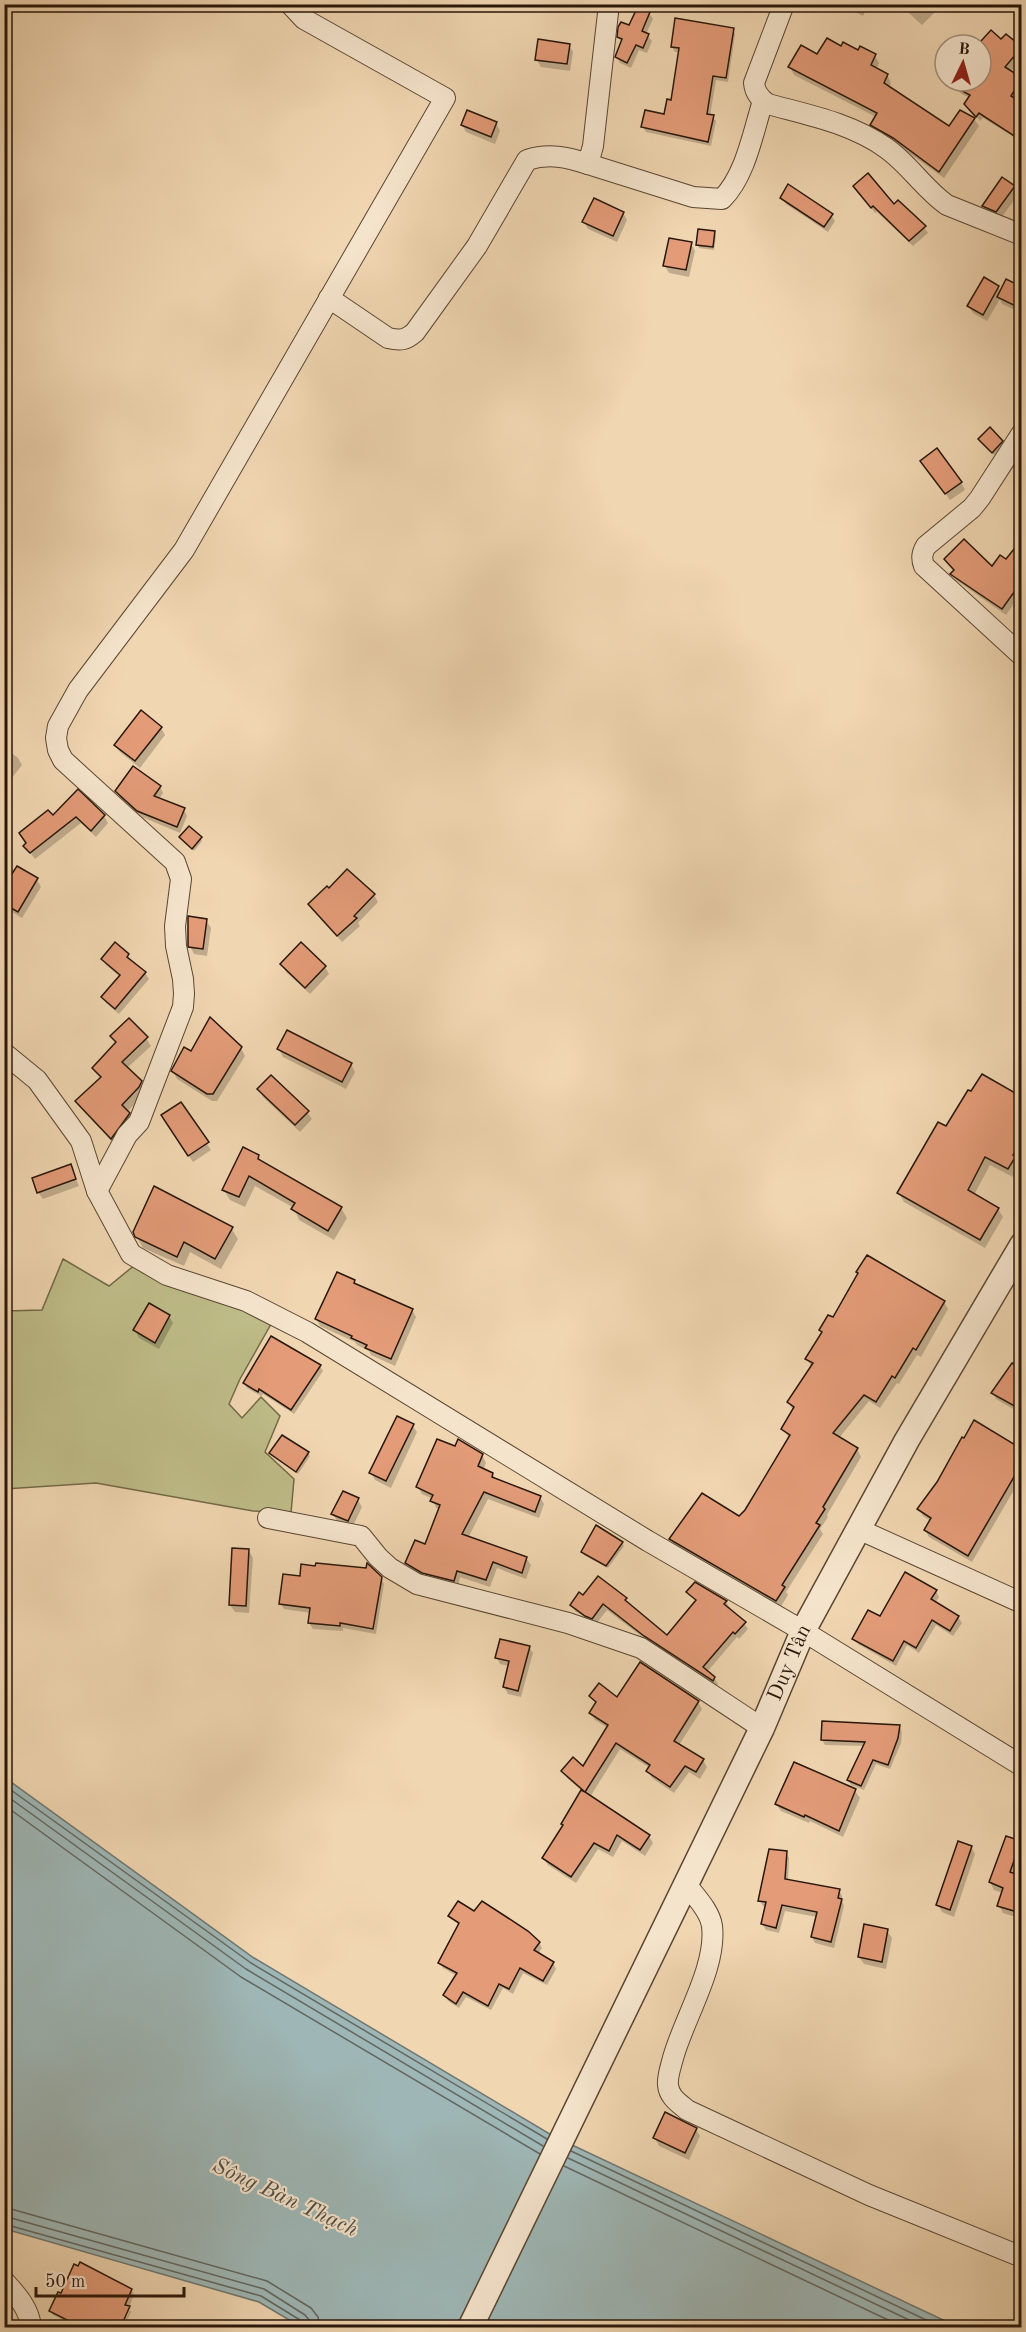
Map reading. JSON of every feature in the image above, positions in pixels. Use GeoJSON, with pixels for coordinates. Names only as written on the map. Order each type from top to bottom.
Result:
{"type":"FeatureCollection","features":[{"type":"Feature","properties":{"kind":"street"},"geometry":{"type":"LineString","coordinates":[[97,1191],[121,1145],[142,1116],[183,1007],[183,979],[176,946],[175,926],[181,879],[175,862],[63,760],[56,738],[58,726],[78,690],[184,550],[445,98],[304,19],[290,4]]}},
{"type":"Feature","properties":{"kind":"street"},"geometry":{"type":"LineString","coordinates":[[588,164],[593,146],[609,4]]}},
{"type":"Feature","properties":{"kind":"street"},"geometry":{"type":"LineString","coordinates":[[784,4],[754,83],[755,91],[763,101],[857,130],[887,149],[947,205],[1022,235]]}},
{"type":"Feature","properties":{"kind":"street"},"geometry":{"type":"LineString","coordinates":[[329,298],[388,338],[399,341],[407,339],[415,332],[477,246],[527,160],[538,157],[562,156],[693,197],[722,199],[732,189],[745,158],[763,101]]}},
{"type":"Feature","properties":{"kind":"street"},"geometry":{"type":"LineString","coordinates":[[1022,433],[980,498],[972,508],[926,546],[922,553],[922,560],[924,566],[1022,656]]}},
{"type":"Feature","properties":{"kind":"street"},"geometry":{"type":"LineString","coordinates":[[4,1053],[37,1080],[81,1141],[97,1191],[131,1254],[167,1275],[246,1301],[307,1332],[1022,1766]]}},
{"type":"Feature","properties":{"kind":"street","name":"Duy Tân"},"geometry":{"type":"LineString","coordinates":[[470,2328],[762,1728],[803,1631],[907,1440],[1022,1245]]}},
{"type":"Feature","properties":{"kind":"street"},"geometry":{"type":"LineString","coordinates":[[268,1518],[361,1536],[390,1568],[417,1584],[568,1623],[641,1648],[762,1728]]}},
{"type":"Feature","properties":{"kind":"street"},"geometry":{"type":"LineString","coordinates":[[858,1529],[1022,1603]]}},
{"type":"Feature","properties":{"kind":"street"},"geometry":{"type":"LineString","coordinates":[[686,1884],[710,1916],[711,1954],[680,2033],[669,2071],[668,2085],[672,2097],[687,2110],[869,2195],[1022,2257]]}},
{"type":"Feature","properties":{"kind":"street"},"geometry":{"type":"LineString","coordinates":[[4,2281],[17,2294],[26,2311],[31,2328]]}},
{"type":"Feature","properties":{"kind":"shaded area"},"geometry":{"type":"Polygon","coordinates":[[[63,1259],[109,1286],[136,1264],[275,1317],[240,1379],[229,1404],[242,1418],[261,1397],[280,1416],[265,1452],[294,1479],[291,1513],[253,1511],[96,1483],[5,1489],[5,1311],[42,1310],[63,1259]]]}},
{"type":"Feature","properties":{"kind":"water","name":"Sông Bàn Thạch"},"geometry":{"type":"Polygon","coordinates":[[[4,1777],[254,1958],[553,2136],[958,2327],[301,2327],[259,2302],[5,2229],[4,1777]]]}},
{"type":"Feature","properties":{"kind":"building"},"geometry":{"type":"Polygon","coordinates":[[[638,6],[650,12],[642,31],[649,34],[643,48],[636,45],[627,63],[615,57],[622,39],[617,37],[618,27],[621,22],[629,25],[638,6]]]}},
{"type":"Feature","properties":{"kind":"building"},"geometry":{"type":"Polygon","coordinates":[[[675,18],[734,28],[726,78],[713,76],[707,114],[714,115],[708,142],[641,127],[645,110],[664,114],[667,99],[671,100],[679,48],[671,47],[675,18]]]}},
{"type":"Feature","properties":{"kind":"building"},"geometry":{"type":"Polygon","coordinates":[[[991,30],[1001,39],[1006,34],[1022,47],[1005,67],[1022,78],[1011,96],[1022,103],[1022,141],[979,113],[976,117],[964,104],[970,95],[966,93],[993,93],[993,33],[988,33],[991,30]]]}},
{"type":"Feature","properties":{"kind":"building"},"geometry":{"type":"Polygon","coordinates":[[[827,38],[841,46],[843,42],[858,50],[860,46],[876,54],[871,65],[888,74],[884,83],[949,126],[960,110],[975,118],[939,172],[893,138],[870,125],[877,113],[788,67],[801,45],[817,54],[827,38]]]}},
{"type":"Feature","properties":{"kind":"building"},"geometry":{"type":"Polygon","coordinates":[[[538,39],[570,44],[567,64],[535,60],[538,39]]]}},
{"type":"Feature","properties":{"kind":"building"},"geometry":{"type":"Polygon","coordinates":[[[467,110],[497,122],[491,137],[461,125],[467,110]]]}},
{"type":"Feature","properties":{"kind":"building"},"geometry":{"type":"Polygon","coordinates":[[[868,173],[894,204],[898,200],[926,226],[909,241],[873,206],[871,208],[853,186],[868,173]]]}},
{"type":"Feature","properties":{"kind":"building"},"geometry":{"type":"Polygon","coordinates":[[[1002,177],[1015,186],[996,212],[982,206],[1002,177]]]}},
{"type":"Feature","properties":{"kind":"building"},"geometry":{"type":"Polygon","coordinates":[[[788,184],[833,214],[824,227],[780,198],[788,184]]]}},
{"type":"Feature","properties":{"kind":"building"},"geometry":{"type":"Polygon","coordinates":[[[594,198],[624,212],[613,236],[582,222],[594,198]]]}},
{"type":"Feature","properties":{"kind":"building"},"geometry":{"type":"Polygon","coordinates":[[[698,229],[715,231],[713,247],[696,245],[698,229]]]}},
{"type":"Feature","properties":{"kind":"building"},"geometry":{"type":"Polygon","coordinates":[[[669,238],[692,242],[686,270],[663,266],[669,238]]]}},
{"type":"Feature","properties":{"kind":"building"},"geometry":{"type":"Polygon","coordinates":[[[984,277],[999,286],[983,315],[967,306],[984,277]]]}},
{"type":"Feature","properties":{"kind":"building"},"geometry":{"type":"Polygon","coordinates":[[[1006,279],[1022,287],[1022,309],[997,297],[1006,279]]]}},
{"type":"Feature","properties":{"kind":"building"},"geometry":{"type":"Polygon","coordinates":[[[990,427],[1003,441],[992,453],[978,439],[990,427]]]}},
{"type":"Feature","properties":{"kind":"building"},"geometry":{"type":"Polygon","coordinates":[[[937,448],[962,482],[945,494],[920,461],[937,448]]]}},
{"type":"Feature","properties":{"kind":"building"},"geometry":{"type":"Polygon","coordinates":[[[964,539],[992,566],[1000,555],[1006,559],[1022,539],[1022,581],[1002,609],[950,574],[954,570],[944,559],[964,539]]]}},
{"type":"Feature","properties":{"kind":"building"},"geometry":{"type":"Polygon","coordinates":[[[141,710],[162,727],[135,761],[114,745],[141,710]]]}},
{"type":"Feature","properties":{"kind":"building"},"geometry":{"type":"Polygon","coordinates":[[[133,766],[161,786],[154,796],[185,808],[177,827],[137,811],[115,791],[133,766]]]}},
{"type":"Feature","properties":{"kind":"building"},"geometry":{"type":"Polygon","coordinates":[[[78,789],[105,815],[91,831],[76,817],[30,853],[23,846],[26,843],[19,833],[48,810],[53,815],[78,789]]]}},
{"type":"Feature","properties":{"kind":"building"},"geometry":{"type":"Polygon","coordinates":[[[189,826],[202,837],[192,849],[179,837],[189,826]]]}},
{"type":"Feature","properties":{"kind":"building"},"geometry":{"type":"Polygon","coordinates":[[[17,866],[38,878],[18,912],[4,904],[4,886],[17,866]]]}},
{"type":"Feature","properties":{"kind":"building"},"geometry":{"type":"Polygon","coordinates":[[[347,869],[375,894],[354,916],[357,918],[337,936],[308,904],[327,886],[329,888],[347,869]]]}},
{"type":"Feature","properties":{"kind":"building"},"geometry":{"type":"Polygon","coordinates":[[[188,916],[207,919],[203,949],[188,947],[188,916]]]}},
{"type":"Feature","properties":{"kind":"building"},"geometry":{"type":"Polygon","coordinates":[[[115,942],[129,954],[127,957],[146,972],[115,1009],[101,997],[120,975],[101,959],[115,942]]]}},
{"type":"Feature","properties":{"kind":"building"},"geometry":{"type":"Polygon","coordinates":[[[301,942],[326,966],[305,988],[280,964],[301,942]]]}},
{"type":"Feature","properties":{"kind":"building"},"geometry":{"type":"Polygon","coordinates":[[[210,1017],[242,1047],[213,1094],[207,1094],[171,1071],[184,1047],[191,1051],[210,1017]]]}},
{"type":"Feature","properties":{"kind":"building"},"geometry":{"type":"Polygon","coordinates":[[[129,1018],[148,1037],[122,1062],[142,1081],[122,1105],[130,1113],[111,1139],[75,1101],[101,1077],[92,1068],[116,1042],[110,1036],[129,1018]]]}},
{"type":"Feature","properties":{"kind":"building"},"geometry":{"type":"Polygon","coordinates":[[[287,1030],[352,1063],[342,1082],[277,1049],[287,1030]]]}},
{"type":"Feature","properties":{"kind":"building"},"geometry":{"type":"Polygon","coordinates":[[[982,1074],[1022,1097],[1022,1141],[1008,1169],[985,1157],[968,1190],[999,1208],[980,1240],[897,1193],[938,1122],[946,1126],[968,1090],[971,1091],[982,1074]]]}},
{"type":"Feature","properties":{"kind":"building"},"geometry":{"type":"Polygon","coordinates":[[[271,1075],[309,1111],[295,1125],[257,1089],[271,1075]]]}},
{"type":"Feature","properties":{"kind":"building"},"geometry":{"type":"Polygon","coordinates":[[[181,1102],[209,1142],[188,1156],[161,1115],[181,1102]]]}},
{"type":"Feature","properties":{"kind":"building"},"geometry":{"type":"Polygon","coordinates":[[[243,1147],[259,1155],[258,1159],[342,1207],[328,1231],[291,1209],[295,1203],[249,1176],[239,1197],[222,1190],[243,1147]]]}},
{"type":"Feature","properties":{"kind":"building"},"geometry":{"type":"Polygon","coordinates":[[[71,1164],[76,1179],[37,1193],[32,1178],[71,1164]]]}},
{"type":"Feature","properties":{"kind":"building"},"geometry":{"type":"Polygon","coordinates":[[[154,1186],[233,1227],[215,1259],[184,1242],[177,1257],[135,1237],[133,1232],[154,1186]]]}},
{"type":"Feature","properties":{"kind":"building"},"geometry":{"type":"Polygon","coordinates":[[[867,1255],[945,1301],[916,1350],[913,1348],[895,1378],[892,1376],[876,1402],[864,1395],[833,1433],[858,1448],[823,1507],[825,1509],[816,1523],[820,1525],[782,1585],[785,1587],[776,1601],[669,1539],[702,1493],[739,1516],[745,1510],[790,1435],[781,1429],[794,1407],[787,1402],[813,1363],[805,1359],[822,1332],[819,1330],[828,1315],[833,1317],[867,1255]]]}},
{"type":"Feature","properties":{"kind":"building"},"geometry":{"type":"Polygon","coordinates":[[[337,1272],[355,1280],[354,1283],[413,1309],[391,1359],[365,1348],[367,1345],[351,1338],[352,1336],[315,1319],[337,1272]]]}},
{"type":"Feature","properties":{"kind":"building"},"geometry":{"type":"Polygon","coordinates":[[[149,1303],[170,1315],[155,1343],[133,1330],[149,1303]]]}},
{"type":"Feature","properties":{"kind":"building"},"geometry":{"type":"Polygon","coordinates":[[[271,1336],[321,1365],[291,1410],[259,1389],[258,1392],[243,1383],[271,1336]]]}},
{"type":"Feature","properties":{"kind":"building"},"geometry":{"type":"Polygon","coordinates":[[[1012,1363],[1022,1369],[1022,1410],[991,1393],[1012,1363]]]}},
{"type":"Feature","properties":{"kind":"building"},"geometry":{"type":"Polygon","coordinates":[[[397,1416],[414,1424],[386,1481],[369,1473],[397,1416]]]}},
{"type":"Feature","properties":{"kind":"building"},"geometry":{"type":"Polygon","coordinates":[[[974,1420],[1022,1449],[1022,1463],[968,1556],[924,1530],[931,1518],[917,1509],[937,1482],[974,1420]]]}},
{"type":"Feature","properties":{"kind":"building"},"geometry":{"type":"Polygon","coordinates":[[[282,1435],[309,1452],[296,1472],[269,1453],[282,1435]]]}},
{"type":"Feature","properties":{"kind":"building"},"geometry":{"type":"Polygon","coordinates":[[[437,1439],[455,1446],[458,1439],[483,1454],[478,1466],[493,1473],[492,1477],[541,1496],[535,1512],[484,1492],[462,1534],[527,1557],[522,1573],[493,1562],[486,1580],[457,1571],[454,1581],[422,1573],[405,1563],[415,1540],[425,1544],[440,1505],[430,1501],[433,1495],[416,1487],[437,1439]]]}},
{"type":"Feature","properties":{"kind":"building"},"geometry":{"type":"Polygon","coordinates":[[[343,1491],[359,1498],[348,1521],[331,1514],[343,1491]]]}},
{"type":"Feature","properties":{"kind":"building"},"geometry":{"type":"Polygon","coordinates":[[[596,1525],[623,1542],[606,1566],[581,1552],[596,1525]]]}},
{"type":"Feature","properties":{"kind":"building"},"geometry":{"type":"Polygon","coordinates":[[[232,1548],[249,1549],[246,1606],[229,1605],[232,1548]]]}},
{"type":"Feature","properties":{"kind":"building"},"geometry":{"type":"Polygon","coordinates":[[[316,1563],[366,1568],[367,1563],[382,1577],[373,1629],[340,1623],[340,1626],[308,1623],[310,1608],[279,1604],[283,1574],[300,1576],[301,1564],[315,1566],[316,1563]]]}},
{"type":"Feature","properties":{"kind":"building"},"geometry":{"type":"Polygon","coordinates":[[[905,1572],[937,1590],[931,1599],[959,1616],[950,1631],[932,1620],[916,1648],[904,1641],[893,1661],[852,1639],[868,1610],[880,1616],[905,1572]]]}},
{"type":"Feature","properties":{"kind":"building"},"geometry":{"type":"Polygon","coordinates":[[[598,1576],[627,1598],[625,1600],[667,1635],[696,1600],[686,1592],[695,1582],[727,1601],[724,1604],[746,1622],[735,1634],[733,1632],[703,1667],[715,1677],[713,1681],[644,1636],[603,1604],[592,1619],[570,1605],[579,1592],[583,1595],[598,1576]]]}},
{"type":"Feature","properties":{"kind":"building"},"geometry":{"type":"Polygon","coordinates":[[[500,1639],[530,1646],[518,1691],[503,1687],[509,1661],[495,1658],[500,1639]]]}},
{"type":"Feature","properties":{"kind":"building"},"geometry":{"type":"Polygon","coordinates":[[[640,1662],[699,1701],[674,1741],[704,1759],[696,1772],[685,1766],[670,1787],[646,1771],[650,1765],[616,1743],[585,1792],[561,1771],[573,1757],[583,1766],[608,1725],[589,1713],[596,1702],[589,1696],[599,1683],[617,1697],[640,1662]]]}},
{"type":"Feature","properties":{"kind":"building"},"geometry":{"type":"Polygon","coordinates":[[[822,1721],[900,1725],[898,1738],[888,1765],[873,1760],[861,1786],[847,1780],[865,1742],[821,1740],[822,1721]]]}},
{"type":"Feature","properties":{"kind":"building"},"geometry":{"type":"Polygon","coordinates":[[[794,1762],[856,1789],[839,1831],[775,1804],[794,1762]]]}},
{"type":"Feature","properties":{"kind":"building"},"geometry":{"type":"Polygon","coordinates":[[[581,1790],[650,1835],[640,1850],[617,1835],[609,1851],[594,1843],[571,1877],[542,1858],[581,1790]]]}},
{"type":"Feature","properties":{"kind":"building"},"geometry":{"type":"Polygon","coordinates":[[[1006,1836],[1021,1841],[1010,1872],[1022,1876],[1022,1890],[1014,1911],[997,1906],[1003,1888],[989,1882],[1006,1836]]]}},
{"type":"Feature","properties":{"kind":"building"},"geometry":{"type":"Polygon","coordinates":[[[958,1841],[972,1846],[950,1910],[936,1905],[958,1841]]]}},
{"type":"Feature","properties":{"kind":"building"},"geometry":{"type":"Polygon","coordinates":[[[769,1849],[787,1851],[785,1879],[840,1889],[838,1898],[842,1899],[831,1942],[811,1937],[817,1912],[782,1905],[776,1928],[761,1924],[766,1902],[758,1901],[769,1849]]]}},
{"type":"Feature","properties":{"kind":"building"},"geometry":{"type":"Polygon","coordinates":[[[458,1901],[474,1911],[482,1901],[528,1931],[540,1942],[534,1950],[554,1962],[543,1981],[520,1968],[509,1989],[499,1984],[488,2006],[463,1992],[456,2004],[443,1995],[457,1973],[438,1963],[459,1923],[448,1916],[458,1901]]]}},
{"type":"Feature","properties":{"kind":"building"},"geometry":{"type":"Polygon","coordinates":[[[864,1924],[888,1929],[882,1962],[858,1957],[864,1924]]]}},
{"type":"Feature","properties":{"kind":"building"},"geometry":{"type":"Polygon","coordinates":[[[665,2112],[697,2128],[685,2153],[653,2138],[665,2112]]]}},
{"type":"Feature","properties":{"kind":"building"},"geometry":{"type":"Polygon","coordinates":[[[80,2262],[132,2289],[125,2305],[130,2306],[123,2322],[120,2321],[116,2328],[83,2328],[49,2311],[58,2292],[61,2293],[74,2264],[78,2266],[80,2262]]]}}]}
